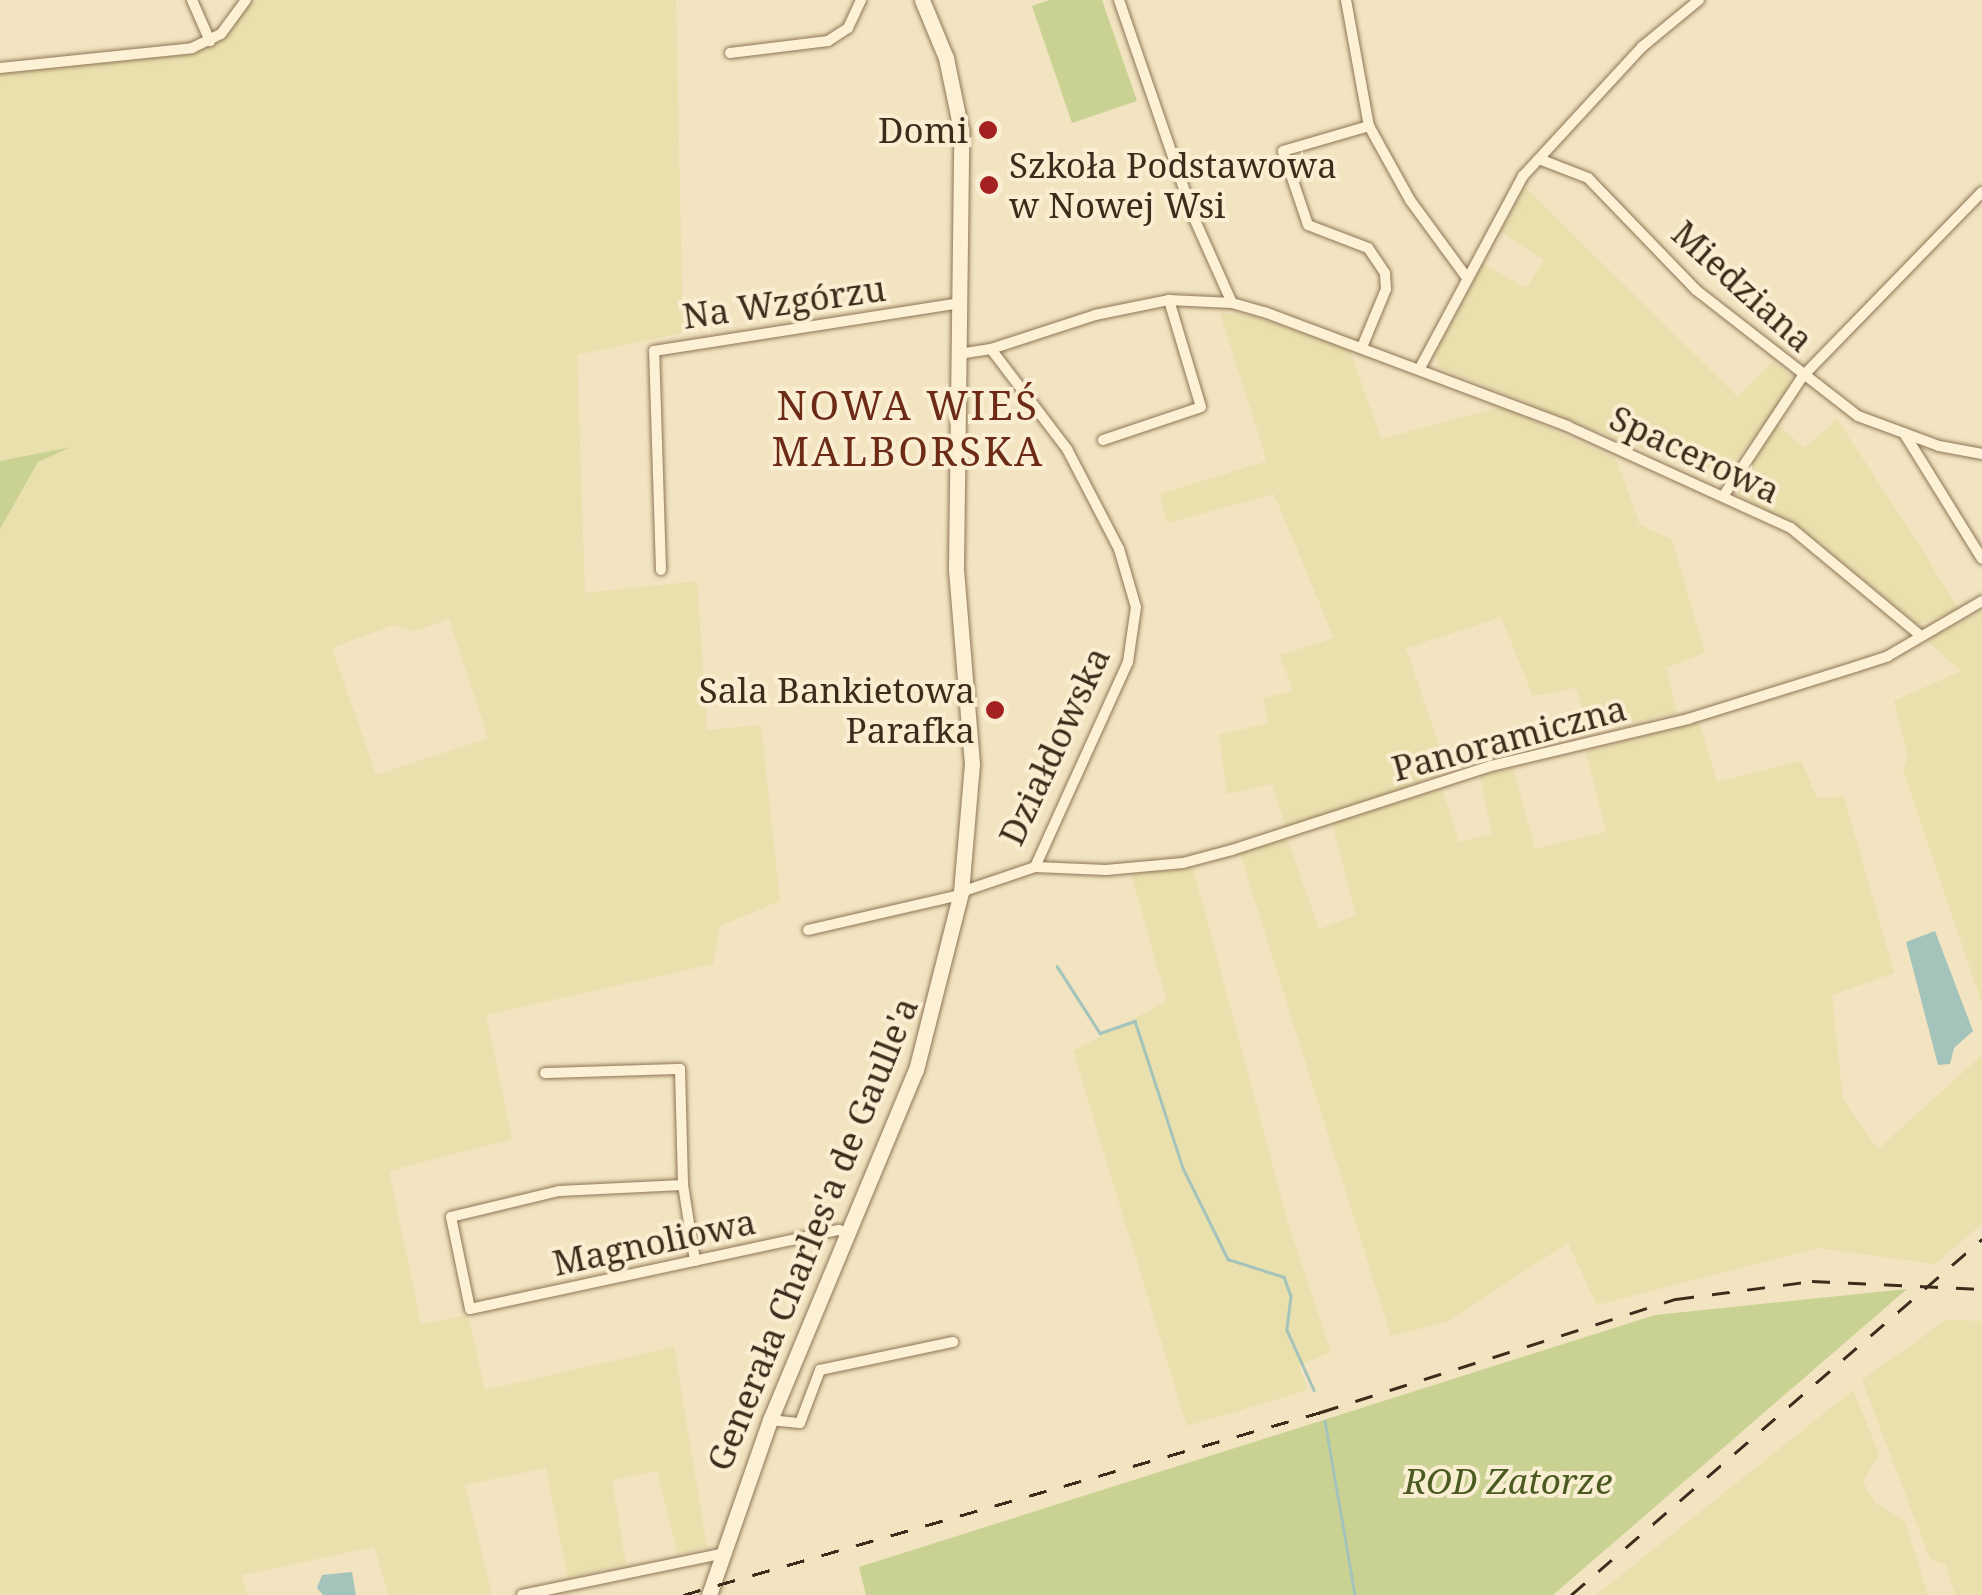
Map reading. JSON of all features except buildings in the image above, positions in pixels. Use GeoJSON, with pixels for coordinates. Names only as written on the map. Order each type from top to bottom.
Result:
{"type":"FeatureCollection","features":[{"type":"Feature","properties":{"kind":"main road","name":"Generała Charles'a de Gaulle'a"},"geometry":{"type":"LineString","coordinates":[[709,1595],[720,1554],[770,1420],[916,1070],[961,893],[972,764],[956,569],[960,303],[957,94],[922,0]]}},
{"type":"Feature","properties":{"kind":"street"},"geometry":{"type":"LineString","coordinates":[[192,0],[210,41]]}},
{"type":"Feature","properties":{"kind":"street"},"geometry":{"type":"LineString","coordinates":[[0,68],[210,41],[246,0]]}},
{"type":"Feature","properties":{"kind":"street"},"geometry":{"type":"LineString","coordinates":[[730,52],[828,42],[848,28],[861,0]]}},
{"type":"Feature","properties":{"kind":"street"},"geometry":{"type":"LineString","coordinates":[[1119,0],[1194,218],[1232,302]]}},
{"type":"Feature","properties":{"kind":"street"},"geometry":{"type":"LineString","coordinates":[[1346,0],[1368,126],[1410,200],[1467,278]]}},
{"type":"Feature","properties":{"kind":"street"},"geometry":{"type":"LineString","coordinates":[[1420,368],[1513,191],[1642,47],[1698,0]]}},
{"type":"Feature","properties":{"kind":"street"},"geometry":{"type":"LineString","coordinates":[[1362,347],[1386,289],[1384,273],[1368,248],[1308,225],[1283,151],[1368,126]]}},
{"type":"Feature","properties":{"kind":"street","name":"Miedziana"},"geometry":{"type":"LineString","coordinates":[[1539,158],[1588,178],[1696,290],[1802,377],[1982,192]]}},
{"type":"Feature","properties":{"kind":"street"},"geometry":{"type":"LineString","coordinates":[[1102,440],[1201,406],[1169,300]]}},
{"type":"Feature","properties":{"kind":"street","name":"Spacerowa"},"geometry":{"type":"LineString","coordinates":[[991,349],[1094,315],[1169,300],[1232,302],[1420,368],[1724,495],[1791,528],[1920,635]]}},
{"type":"Feature","properties":{"kind":"street","name":"Na Wzgórzu"},"geometry":{"type":"LineString","coordinates":[[661,570],[654,352],[960,303]]}},
{"type":"Feature","properties":{"kind":"street"},"geometry":{"type":"LineString","coordinates":[[959,354],[991,349]]}},
{"type":"Feature","properties":{"kind":"street","name":"Działdowska"},"geometry":{"type":"LineString","coordinates":[[808,930],[961,893],[1035,867],[1128,662],[1136,607],[1119,548],[1084,478],[991,349]]}},
{"type":"Feature","properties":{"kind":"street"},"geometry":{"type":"LineString","coordinates":[[1724,495],[1802,377],[1858,416],[1982,454]]}},
{"type":"Feature","properties":{"kind":"street"},"geometry":{"type":"LineString","coordinates":[[1904,433],[1982,559]]}},
{"type":"Feature","properties":{"kind":"street","name":"Panoramiczna"},"geometry":{"type":"LineString","coordinates":[[1035,867],[1106,870],[1195,860],[1491,766],[1754,700],[1888,656],[1982,601]]}},
{"type":"Feature","properties":{"kind":"street"},"geometry":{"type":"LineString","coordinates":[[545,1073],[680,1069],[682,1185],[695,1262]]}},
{"type":"Feature","properties":{"kind":"street","name":"Magnoliowa"},"geometry":{"type":"LineString","coordinates":[[682,1185],[559,1191],[451,1217],[470,1309],[839,1230],[849,1234]]}},
{"type":"Feature","properties":{"kind":"street"},"geometry":{"type":"LineString","coordinates":[[770,1420],[800,1424],[820,1370],[953,1342]]}},
{"type":"Feature","properties":{"kind":"street"},"geometry":{"type":"LineString","coordinates":[[522,1595],[720,1554]]}},
{"type":"Feature","properties":{"kind":"shaded area"},"geometry":{"type":"Polygon","coordinates":[[[246,0],[676,0],[683,333],[577,355],[585,593],[697,581],[707,730],[761,725],[780,901],[720,926],[713,964],[486,1015],[512,1139],[389,1171],[421,1324],[468,1315],[485,1390],[674,1347],[707,1547],[678,1555],[657,1471],[612,1480],[626,1564],[568,1578],[546,1468],[465,1485],[492,1594],[389,1595],[374,1547],[242,1575],[247,1595],[0,1595],[0,529],[38,462],[65,449],[0,461],[0,68],[210,41],[246,0]],[[449,619],[415,631],[393,625],[332,648],[376,775],[488,738],[449,619]]]}},
{"type":"Feature","properties":{"kind":"shaded area"},"geometry":{"type":"Polygon","coordinates":[[[1525,187],[1738,397],[1772,362],[1791,375],[1783,399],[1720,480],[1438,367],[1436,353],[1483,264],[1526,288],[1544,260],[1501,232],[1525,187]]]}},
{"type":"Feature","properties":{"kind":"shaded area"},"geometry":{"type":"Polygon","coordinates":[[[1220,313],[1253,316],[1350,350],[1381,439],[1502,407],[1616,459],[1640,525],[1672,540],[1705,653],[1666,668],[1677,713],[1589,733],[1576,688],[1533,696],[1501,617],[1406,648],[1448,772],[1286,828],[1272,784],[1227,794],[1219,735],[1268,723],[1263,698],[1293,691],[1280,655],[1334,638],[1274,494],[1167,523],[1160,494],[1267,461],[1220,313]]]}},
{"type":"Feature","properties":{"kind":"shaded area"},"geometry":{"type":"Polygon","coordinates":[[[1837,419],[1959,610],[1918,624],[1805,531],[1738,495],[1749,461],[1776,424],[1805,448],[1837,419]]]}},
{"type":"Feature","properties":{"kind":"shaded area"},"geometry":{"type":"Polygon","coordinates":[[[1982,611],[1982,1004],[1903,770],[1908,756],[1894,701],[1961,671],[1926,640],[1982,611]]]}},
{"type":"Feature","properties":{"kind":"shaded area"},"geometry":{"type":"Polygon","coordinates":[[[1699,721],[1717,782],[1801,761],[1817,798],[1844,797],[1894,973],[1832,995],[1843,1100],[1878,1149],[1982,1055],[1982,1224],[1935,1264],[1818,1248],[1597,1305],[1568,1243],[1446,1322],[1391,1336],[1240,853],[1287,839],[1319,929],[1356,916],[1332,823],[1442,788],[1459,842],[1492,834],[1480,776],[1513,768],[1535,849],[1606,832],[1586,752],[1699,721]]]}},
{"type":"Feature","properties":{"kind":"shaded area"},"geometry":{"type":"Polygon","coordinates":[[[1193,868],[1287,1219],[1331,1352],[1299,1365],[1308,1390],[1187,1426],[1073,1051],[1167,1001],[1131,874],[1193,868]]]}},
{"type":"Feature","properties":{"kind":"shaded area"},"geometry":{"type":"Polygon","coordinates":[[[1946,1320],[1982,1321],[1982,1595],[1955,1595],[1946,1565],[1930,1559],[1862,1380],[1946,1320]]]}},
{"type":"Feature","properties":{"kind":"shaded area"},"geometry":{"type":"Polygon","coordinates":[[[1853,1390],[1879,1454],[1863,1482],[1876,1504],[1904,1520],[1928,1595],[1596,1595],[1853,1390]]]}},
{"type":"Feature","properties":{"kind":"green space"},"geometry":{"type":"Polygon","coordinates":[[[1049,0],[1102,0],[1137,101],[1072,123],[1032,6],[1049,0]]]}},
{"type":"Feature","properties":{"kind":"green space"},"geometry":{"type":"Polygon","coordinates":[[[71,447],[38,462],[0,529],[0,461],[71,447]]]}},
{"type":"Feature","properties":{"kind":"green space","name":"ROD Zatorze"},"geometry":{"type":"Polygon","coordinates":[[[1907,1289],[1553,1595],[866,1595],[859,1567],[1655,1315],[1907,1289]]]}},
{"type":"Feature","properties":{"kind":"water"},"geometry":{"type":"Polygon","coordinates":[[[1935,931],[1973,1031],[1954,1048],[1950,1064],[1938,1065],[1906,942],[1935,931]]]}},
{"type":"Feature","properties":{"kind":"water"},"geometry":{"type":"Polygon","coordinates":[[[352,1572],[356,1595],[323,1595],[317,1588],[322,1575],[352,1572]]]}},
{"type":"Feature","properties":{"kind":"waterway"},"geometry":{"type":"LineString","coordinates":[[1057,966],[1100,1033],[1135,1021],[1183,1168],[1228,1259],[1284,1277],[1291,1296],[1287,1330],[1314,1390]]}},
{"type":"Feature","properties":{"kind":"waterway"},"geometry":{"type":"LineString","coordinates":[[1325,1421],[1355,1595]]}},
{"type":"Feature","properties":{"kind":"railway"},"geometry":{"type":"LineString","coordinates":[[1571,1595],[1982,1239]]}},
{"type":"Feature","properties":{"kind":"railway"},"geometry":{"type":"LineString","coordinates":[[683,1595],[1321,1412],[1676,1299],[1812,1281],[1982,1289]]}},
{"type":"Feature","properties":{"kind":"place","name":"Domi"},"geometry":{"type":"Point","coordinates":[988,130]}},
{"type":"Feature","properties":{"kind":"place","name":"Szkoła Podstawowa w Nowej Wsi"},"geometry":{"type":"Point","coordinates":[989,185]}},
{"type":"Feature","properties":{"kind":"place","name":"Sala Bankietowa Parafka"},"geometry":{"type":"Point","coordinates":[995,710]}},
{"type":"Feature","properties":{"kind":"district","name":"NOWA WIEŚ MALBORSKA"},"geometry":{"type":"Point","coordinates":[908,428]}}]}
